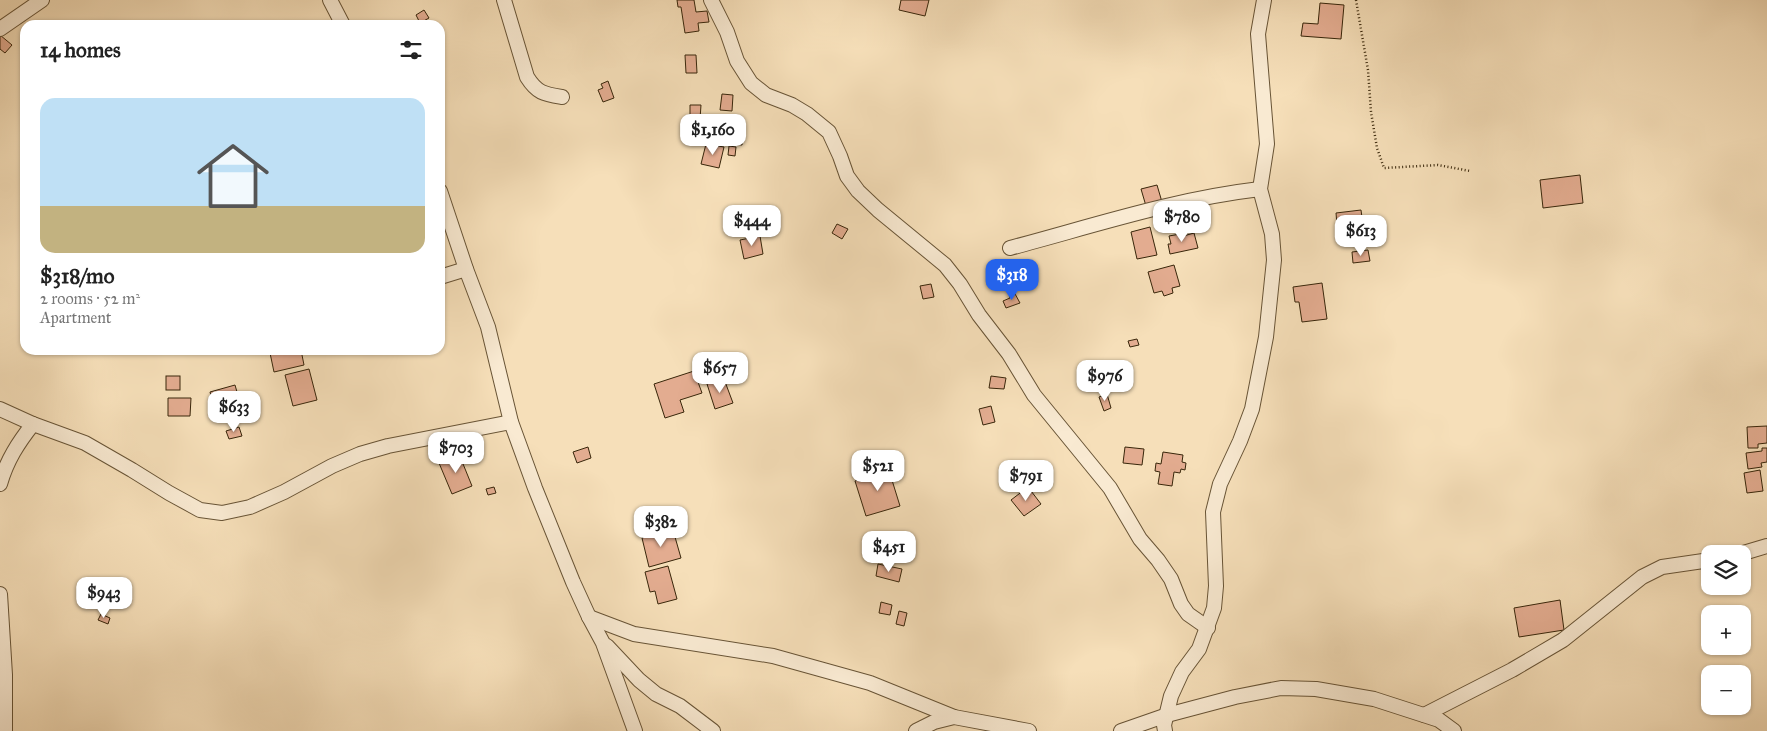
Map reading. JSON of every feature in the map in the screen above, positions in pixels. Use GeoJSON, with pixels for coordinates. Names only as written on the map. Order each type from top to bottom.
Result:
{"type":"FeatureCollection","features":[{"type":"Feature","properties":{"kind":"street"},"geometry":{"type":"LineString","coordinates":[[0,29],[42,0]]}},
{"type":"Feature","properties":{"kind":"street"},"geometry":{"type":"LineString","coordinates":[[330,0],[340,20]]}},
{"type":"Feature","properties":{"kind":"street"},"geometry":{"type":"LineString","coordinates":[[504,0],[527,77],[533,87],[543,94],[562,97]]}},
{"type":"Feature","properties":{"kind":"street"},"geometry":{"type":"LineString","coordinates":[[711,0],[727,32],[737,61],[751,83],[766,96],[792,105],[807,114],[829,132],[847,176],[858,191],[878,210],[945,265],[960,284],[979,316],[1009,354],[1034,395],[1110,488],[1140,539],[1171,579],[1181,604],[1188,614],[1208,628]]}},
{"type":"Feature","properties":{"kind":"street"},"geometry":{"type":"LineString","coordinates":[[1165,731],[1174,688],[1182,672],[1199,649],[1214,608],[1216,586],[1213,512],[1220,484],[1240,441],[1252,409],[1266,337],[1274,260],[1272,234],[1260,189],[1267,144],[1258,34],[1264,0]]}},
{"type":"Feature","properties":{"kind":"street"},"geometry":{"type":"LineString","coordinates":[[1010,248],[1170,204],[1217,194],[1260,189]]}},
{"type":"Feature","properties":{"kind":"street"},"geometry":{"type":"LineString","coordinates":[[445,206],[466,270],[488,327],[511,422],[535,488],[589,616],[604,643],[635,731]]}},
{"type":"Feature","properties":{"kind":"street"},"geometry":{"type":"LineString","coordinates":[[445,276],[466,270]]}},
{"type":"Feature","properties":{"kind":"street"},"geometry":{"type":"LineString","coordinates":[[0,409],[33,424],[85,442],[169,494],[200,510],[222,513],[250,507],[360,454],[388,446],[511,422]]}},
{"type":"Feature","properties":{"kind":"street"},"geometry":{"type":"LineString","coordinates":[[0,484],[6,464],[33,424]]}},
{"type":"Feature","properties":{"kind":"street"},"geometry":{"type":"LineString","coordinates":[[1751,551],[1767,546]]}},
{"type":"Feature","properties":{"kind":"street"},"geometry":{"type":"LineString","coordinates":[[1424,715],[1512,670],[1563,640],[1642,577],[1662,567],[1701,561]]}},
{"type":"Feature","properties":{"kind":"street"},"geometry":{"type":"LineString","coordinates":[[0,594],[5,675],[5,731]]}},
{"type":"Feature","properties":{"kind":"street"},"geometry":{"type":"LineString","coordinates":[[589,616],[634,634],[773,656],[870,683],[954,717],[1029,731]]}},
{"type":"Feature","properties":{"kind":"street"},"geometry":{"type":"LineString","coordinates":[[604,643],[639,680],[656,694],[680,706],[713,731]]}},
{"type":"Feature","properties":{"kind":"street"},"geometry":{"type":"LineString","coordinates":[[1120,731],[1167,715],[1235,697],[1281,688],[1316,689],[1374,699],[1439,720],[1454,731]]}},
{"type":"Feature","properties":{"kind":"street"},"geometry":{"type":"LineString","coordinates":[[916,731],[934,722],[954,717]]}},
{"type":"Feature","properties":{"kind":"path"},"geometry":{"type":"LineString","coordinates":[[1356,0],[1368,70],[1376,139],[1384,168],[1438,165],[1470,171]]}},
{"type":"Feature","properties":{"kind":"building"},"geometry":{"type":"Polygon","coordinates":[[[677,0],[694,0],[696,12],[707,11],[709,22],[698,23],[699,31],[685,33],[681,7],[678,7],[677,0]]]}},
{"type":"Feature","properties":{"kind":"building"},"geometry":{"type":"Polygon","coordinates":[[[901,0],[929,0],[925,16],[899,10],[901,0]]]}},
{"type":"Feature","properties":{"kind":"building"},"geometry":{"type":"Polygon","coordinates":[[[1320,3],[1344,5],[1341,39],[1301,36],[1303,23],[1318,24],[1320,3]]]}},
{"type":"Feature","properties":{"kind":"building"},"geometry":{"type":"Polygon","coordinates":[[[424,10],[429,18],[418,20],[416,15],[424,10]]]}},
{"type":"Feature","properties":{"kind":"building"},"geometry":{"type":"Polygon","coordinates":[[[0,35],[12,45],[5,53],[0,49],[0,35]]]}},
{"type":"Feature","properties":{"kind":"building"},"geometry":{"type":"Polygon","coordinates":[[[685,55],[696,55],[697,73],[686,73],[685,55]]]}},
{"type":"Feature","properties":{"kind":"building"},"geometry":{"type":"Polygon","coordinates":[[[608,81],[614,98],[603,102],[598,90],[603,88],[601,84],[608,81]]]}},
{"type":"Feature","properties":{"kind":"building"},"geometry":{"type":"Polygon","coordinates":[[[722,94],[733,95],[732,111],[720,110],[722,94]]]}},
{"type":"Feature","properties":{"kind":"building"},"geometry":{"type":"Polygon","coordinates":[[[690,105],[701,105],[700,119],[690,119],[690,105]]]}},
{"type":"Feature","properties":{"kind":"building"},"geometry":{"type":"Polygon","coordinates":[[[733,134],[743,135],[742,145],[732,144],[733,134]]]}},
{"type":"Feature","properties":{"kind":"building"},"geometry":{"type":"Polygon","coordinates":[[[706,144],[724,147],[719,168],[701,164],[706,144]]]}},
{"type":"Feature","properties":{"kind":"building"},"geometry":{"type":"Polygon","coordinates":[[[729,146],[736,147],[735,156],[728,155],[729,146]]]}},
{"type":"Feature","properties":{"kind":"building"},"geometry":{"type":"Polygon","coordinates":[[[1580,175],[1583,203],[1543,208],[1540,180],[1580,175]]]}},
{"type":"Feature","properties":{"kind":"building"},"geometry":{"type":"Polygon","coordinates":[[[1157,185],[1162,202],[1146,206],[1141,189],[1157,185]]]}},
{"type":"Feature","properties":{"kind":"building"},"geometry":{"type":"Polygon","coordinates":[[[1361,210],[1365,240],[1343,243],[1341,225],[1337,225],[1336,213],[1361,210]]]}},
{"type":"Feature","properties":{"kind":"building"},"geometry":{"type":"Polygon","coordinates":[[[837,224],[848,229],[842,239],[832,233],[837,224]]]}},
{"type":"Feature","properties":{"kind":"building"},"geometry":{"type":"Polygon","coordinates":[[[1150,227],[1157,255],[1137,259],[1131,232],[1150,227]]]}},
{"type":"Feature","properties":{"kind":"building"},"geometry":{"type":"Polygon","coordinates":[[[1194,233],[1198,248],[1170,254],[1168,244],[1171,244],[1169,236],[1180,234],[1180,237],[1194,233]]]}},
{"type":"Feature","properties":{"kind":"building"},"geometry":{"type":"Polygon","coordinates":[[[760,236],[763,254],[744,259],[740,240],[760,236]]]}},
{"type":"Feature","properties":{"kind":"building"},"geometry":{"type":"Polygon","coordinates":[[[1368,250],[1370,261],[1353,263],[1352,252],[1368,250]]]}},
{"type":"Feature","properties":{"kind":"building"},"geometry":{"type":"Polygon","coordinates":[[[1174,265],[1180,286],[1172,288],[1173,293],[1164,296],[1162,291],[1154,293],[1148,272],[1174,265]]]}},
{"type":"Feature","properties":{"kind":"building"},"geometry":{"type":"Polygon","coordinates":[[[1322,283],[1327,319],[1302,322],[1299,302],[1295,302],[1293,287],[1322,283]]]}},
{"type":"Feature","properties":{"kind":"building"},"geometry":{"type":"Polygon","coordinates":[[[931,284],[934,297],[923,299],[920,286],[931,284]]]}},
{"type":"Feature","properties":{"kind":"building"},"geometry":{"type":"Polygon","coordinates":[[[1014,292],[1020,303],[1006,308],[1003,301],[1010,298],[1009,293],[1014,292]]]}},
{"type":"Feature","properties":{"kind":"building"},"geometry":{"type":"Polygon","coordinates":[[[1137,339],[1139,345],[1130,347],[1128,341],[1137,339]]]}},
{"type":"Feature","properties":{"kind":"building"},"geometry":{"type":"Polygon","coordinates":[[[270,355],[302,355],[304,365],[274,372],[270,355]]]}},
{"type":"Feature","properties":{"kind":"building"},"geometry":{"type":"Polygon","coordinates":[[[309,369],[317,400],[293,406],[285,375],[309,369]]]}},
{"type":"Feature","properties":{"kind":"building"},"geometry":{"type":"Polygon","coordinates":[[[694,371],[702,393],[680,400],[684,412],[665,418],[654,384],[694,371]]]}},
{"type":"Feature","properties":{"kind":"building"},"geometry":{"type":"Polygon","coordinates":[[[166,376],[180,376],[180,390],[166,390],[166,376]]]}},
{"type":"Feature","properties":{"kind":"building"},"geometry":{"type":"Polygon","coordinates":[[[991,376],[1006,378],[1004,389],[989,388],[991,376]]]}},
{"type":"Feature","properties":{"kind":"building"},"geometry":{"type":"Polygon","coordinates":[[[724,379],[733,403],[715,409],[707,384],[724,379]]]}},
{"type":"Feature","properties":{"kind":"building"},"geometry":{"type":"Polygon","coordinates":[[[235,385],[241,406],[216,413],[210,392],[235,385]]]}},
{"type":"Feature","properties":{"kind":"building"},"geometry":{"type":"Polygon","coordinates":[[[1107,394],[1111,408],[1104,411],[1099,397],[1107,394]]]}},
{"type":"Feature","properties":{"kind":"building"},"geometry":{"type":"Polygon","coordinates":[[[168,398],[191,398],[190,416],[168,416],[168,398]]]}},
{"type":"Feature","properties":{"kind":"building"},"geometry":{"type":"Polygon","coordinates":[[[991,406],[995,422],[983,425],[979,409],[991,406]]]}},
{"type":"Feature","properties":{"kind":"building"},"geometry":{"type":"Polygon","coordinates":[[[1767,426],[1767,443],[1758,444],[1758,448],[1748,448],[1747,427],[1767,426]]]}},
{"type":"Feature","properties":{"kind":"building"},"geometry":{"type":"Polygon","coordinates":[[[239,427],[242,436],[229,439],[226,431],[239,427]]]}},
{"type":"Feature","properties":{"kind":"building"},"geometry":{"type":"Polygon","coordinates":[[[588,447],[591,458],[577,463],[573,452],[588,447]]]}},
{"type":"Feature","properties":{"kind":"building"},"geometry":{"type":"Polygon","coordinates":[[[1125,447],[1144,449],[1142,465],[1123,463],[1125,447]]]}},
{"type":"Feature","properties":{"kind":"building"},"geometry":{"type":"Polygon","coordinates":[[[1762,448],[1767,448],[1767,462],[1761,463],[1762,467],[1748,469],[1746,453],[1762,451],[1762,448]]]}},
{"type":"Feature","properties":{"kind":"building"},"geometry":{"type":"Polygon","coordinates":[[[1163,452],[1183,455],[1182,462],[1186,463],[1185,470],[1181,469],[1180,473],[1174,472],[1172,486],[1158,484],[1160,472],[1155,471],[1156,463],[1161,464],[1163,452]]]}},
{"type":"Feature","properties":{"kind":"building"},"geometry":{"type":"Polygon","coordinates":[[[459,454],[472,486],[452,494],[439,463],[459,454]]]}},
{"type":"Feature","properties":{"kind":"building"},"geometry":{"type":"Polygon","coordinates":[[[887,464],[900,506],[866,516],[855,481],[876,474],[874,467],[887,464]]]}},
{"type":"Feature","properties":{"kind":"building"},"geometry":{"type":"Polygon","coordinates":[[[1760,470],[1763,491],[1747,493],[1744,473],[1760,470]]]}},
{"type":"Feature","properties":{"kind":"building"},"geometry":{"type":"Polygon","coordinates":[[[494,487],[496,493],[488,495],[486,489],[494,487]]]}},
{"type":"Feature","properties":{"kind":"building"},"geometry":{"type":"Polygon","coordinates":[[[1028,487],[1041,504],[1024,516],[1011,500],[1028,487]]]}},
{"type":"Feature","properties":{"kind":"building"},"geometry":{"type":"Polygon","coordinates":[[[673,530],[681,558],[649,567],[642,538],[673,530]]]}},
{"type":"Feature","properties":{"kind":"building"},"geometry":{"type":"Polygon","coordinates":[[[878,564],[902,569],[899,582],[876,576],[878,564]]]}},
{"type":"Feature","properties":{"kind":"building"},"geometry":{"type":"Polygon","coordinates":[[[668,566],[677,599],[658,604],[655,591],[650,592],[645,572],[668,566]]]}},
{"type":"Feature","properties":{"kind":"building"},"geometry":{"type":"Polygon","coordinates":[[[1560,600],[1564,630],[1519,637],[1514,608],[1560,600]]]}},
{"type":"Feature","properties":{"kind":"building"},"geometry":{"type":"Polygon","coordinates":[[[881,602],[892,605],[890,615],[879,613],[881,602]]]}},
{"type":"Feature","properties":{"kind":"building"},"geometry":{"type":"Polygon","coordinates":[[[899,611],[907,613],[904,626],[896,624],[899,611]]]}},
{"type":"Feature","properties":{"kind":"building"},"geometry":{"type":"Polygon","coordinates":[[[101,614],[110,618],[108,624],[98,620],[101,614]]]}}]}
